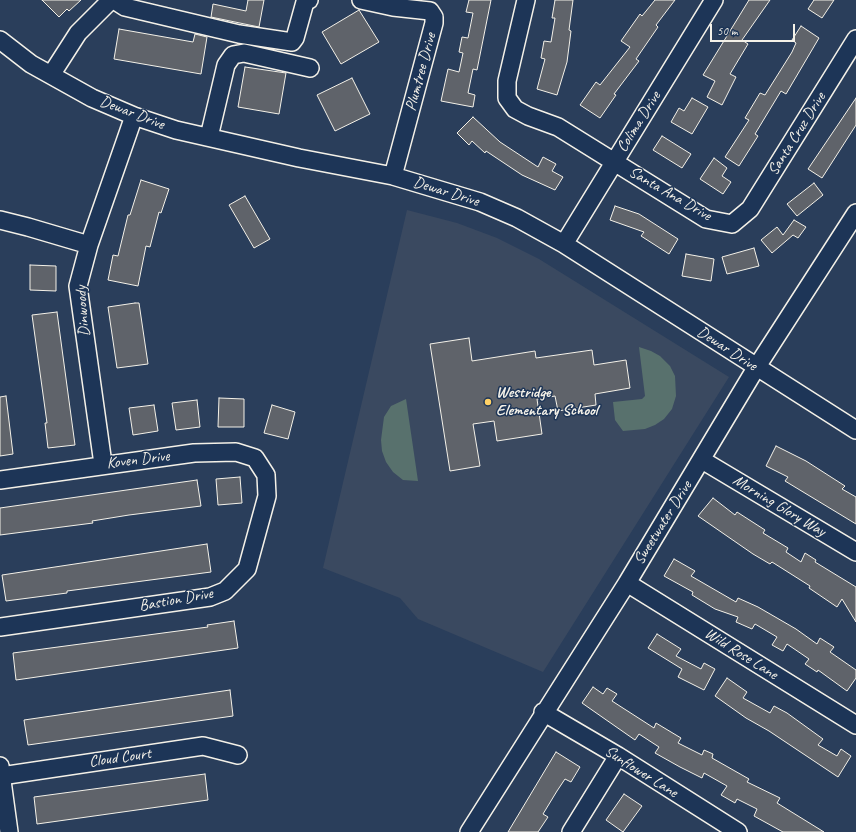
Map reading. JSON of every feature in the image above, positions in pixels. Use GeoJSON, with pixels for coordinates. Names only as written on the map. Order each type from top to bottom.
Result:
{"type":"FeatureCollection","features":[{"type":"Feature","properties":{"kind":"street"},"geometry":{"type":"LineString","coordinates":[[51,75],[78,33],[113,0],[125,7],[224,30],[292,42],[295,38],[305,2],[309,0]]}},
{"type":"Feature","properties":{"kind":"street","name":"Plumtree Drive"},"geometry":{"type":"LineString","coordinates":[[361,0],[429,5],[430,11],[434,17],[433,30],[393,176]]}},
{"type":"Feature","properties":{"kind":"street","name":"Santa Ana Drive"},"geometry":{"type":"LineString","coordinates":[[526,0],[507,81],[507,98],[515,110],[558,127],[706,219],[732,224]]}},
{"type":"Feature","properties":{"kind":"street","name":"Colima Drive"},"geometry":{"type":"LineString","coordinates":[[564,244],[714,0]]}},
{"type":"Feature","properties":{"kind":"street","name":"Santa Cruz Drive"},"geometry":{"type":"LineString","coordinates":[[732,224],[750,209],[856,39]]}},
{"type":"Feature","properties":{"kind":"street","name":"Dewar Drive"},"geometry":{"type":"LineString","coordinates":[[0,40],[31,64],[92,98],[134,116],[176,130],[299,158],[393,176],[480,202],[540,230],[564,244],[756,368],[856,430]]}},
{"type":"Feature","properties":{"kind":"street"},"geometry":{"type":"LineString","coordinates":[[209,137],[226,65],[233,55],[244,53],[310,68]]}},
{"type":"Feature","properties":{"kind":"street","name":"Dinwoody"},"geometry":{"type":"LineString","coordinates":[[104,464],[78,286],[89,245],[134,116]]}},
{"type":"Feature","properties":{"kind":"street","name":"Sweetwater Drive"},"geometry":{"type":"LineString","coordinates":[[469,832],[543,712],[627,583],[756,368],[856,213]]}},
{"type":"Feature","properties":{"kind":"street"},"geometry":{"type":"LineString","coordinates":[[0,220],[89,245]]}},
{"type":"Feature","properties":{"kind":"street","name":"Koven Drive"},"geometry":{"type":"LineString","coordinates":[[0,480],[104,464],[194,453],[236,452],[255,458],[266,475]]}},
{"type":"Feature","properties":{"kind":"street","name":"Morning Glory Way"},"geometry":{"type":"LineString","coordinates":[[702,460],[856,552]]}},
{"type":"Feature","properties":{"kind":"street","name":"Bastion Drive"},"geometry":{"type":"LineString","coordinates":[[0,627],[210,597],[225,591],[247,568],[267,496],[266,475]]}},
{"type":"Feature","properties":{"kind":"street","name":"Wild Rose Lane"},"geometry":{"type":"LineString","coordinates":[[627,583],[856,725]]}},
{"type":"Feature","properties":{"kind":"street","name":"Sunflower Lane"},"geometry":{"type":"LineString","coordinates":[[543,712],[618,756],[734,831]]}},
{"type":"Feature","properties":{"kind":"street","name":"Cloud Court"},"geometry":{"type":"LineString","coordinates":[[1,771],[204,746],[238,755]]}},
{"type":"Feature","properties":{"kind":"street"},"geometry":{"type":"LineString","coordinates":[[571,832],[618,756]]}},
{"type":"Feature","properties":{"kind":"street"},"geometry":{"type":"LineString","coordinates":[[1,771],[10,832]]}},
{"type":"Feature","properties":{"kind":"shaded area"},"geometry":{"type":"Polygon","coordinates":[[[407,210],[457,223],[497,238],[539,259],[729,377],[543,672],[418,619],[400,598],[323,568],[407,210]]]}},
{"type":"Feature","properties":{"kind":"green space"},"geometry":{"type":"Polygon","coordinates":[[[639,347],[660,356],[670,366],[675,376],[676,396],[672,409],[664,419],[655,425],[645,429],[623,431],[615,420],[613,402],[642,399],[645,396],[639,347]]]}},
{"type":"Feature","properties":{"kind":"green space"},"geometry":{"type":"Polygon","coordinates":[[[406,399],[418,481],[403,480],[393,472],[386,462],[382,451],[381,440],[384,417],[391,406],[406,399]]]}},
{"type":"Feature","properties":{"kind":"building"},"geometry":{"type":"Polygon","coordinates":[[[42,0],[81,0],[69,11],[67,9],[59,17],[42,0]]]}},
{"type":"Feature","properties":{"kind":"building"},"geometry":{"type":"Polygon","coordinates":[[[248,0],[264,0],[259,27],[211,17],[213,4],[246,11],[248,0]]]}},
{"type":"Feature","properties":{"kind":"building"},"geometry":{"type":"Polygon","coordinates":[[[469,0],[491,0],[477,70],[473,69],[468,93],[475,95],[473,107],[441,101],[448,69],[459,72],[463,53],[459,52],[462,37],[468,38],[473,13],[466,12],[469,0]]]}},
{"type":"Feature","properties":{"kind":"building"},"geometry":{"type":"Polygon","coordinates":[[[555,0],[573,0],[567,62],[557,95],[537,89],[545,59],[541,58],[544,41],[551,42],[555,18],[552,18],[555,0]]]}},
{"type":"Feature","properties":{"kind":"building"},"geometry":{"type":"Polygon","coordinates":[[[655,0],[675,0],[656,25],[658,27],[636,59],[639,61],[614,94],[616,95],[600,118],[580,105],[596,82],[600,85],[630,47],[621,41],[640,14],[642,16],[655,0]]]}},
{"type":"Feature","properties":{"kind":"building"},"geometry":{"type":"Polygon","coordinates":[[[749,0],[770,0],[742,40],[748,44],[730,74],[736,77],[722,105],[707,97],[715,81],[703,75],[749,0]]]}},
{"type":"Feature","properties":{"kind":"building"},"geometry":{"type":"Polygon","coordinates":[[[814,0],[834,0],[822,18],[808,9],[814,0]]]}},
{"type":"Feature","properties":{"kind":"building"},"geometry":{"type":"Polygon","coordinates":[[[359,10],[379,42],[341,64],[322,32],[359,10]]]}},
{"type":"Feature","properties":{"kind":"building"},"geometry":{"type":"Polygon","coordinates":[[[801,26],[819,38],[786,94],[781,91],[755,134],[758,136],[739,166],[725,157],[749,120],[745,118],[760,93],[765,95],[792,52],[796,43],[792,40],[801,26]]]}},
{"type":"Feature","properties":{"kind":"building"},"geometry":{"type":"Polygon","coordinates":[[[119,29],[193,42],[195,34],[207,37],[201,74],[114,59],[119,29]]]}},
{"type":"Feature","properties":{"kind":"building"},"geometry":{"type":"Polygon","coordinates":[[[245,67],[286,73],[279,114],[238,107],[245,67]]]}},
{"type":"Feature","properties":{"kind":"building"},"geometry":{"type":"Polygon","coordinates":[[[352,78],[370,114],[335,131],[317,95],[352,78]]]}},
{"type":"Feature","properties":{"kind":"building"},"geometry":{"type":"Polygon","coordinates":[[[692,98],[708,107],[692,134],[671,122],[679,108],[684,111],[692,98]]]}},
{"type":"Feature","properties":{"kind":"building"},"geometry":{"type":"Polygon","coordinates":[[[856,98],[856,125],[822,178],[808,169],[856,98]]]}},
{"type":"Feature","properties":{"kind":"building"},"geometry":{"type":"Polygon","coordinates":[[[473,117],[500,142],[538,167],[543,157],[556,164],[552,171],[563,177],[555,190],[522,175],[486,151],[485,153],[472,141],[469,145],[457,133],[473,117]]]}},
{"type":"Feature","properties":{"kind":"building"},"geometry":{"type":"Polygon","coordinates":[[[662,136],[691,154],[682,168],[653,150],[662,136]]]}},
{"type":"Feature","properties":{"kind":"building"},"geometry":{"type":"Polygon","coordinates":[[[714,158],[727,168],[722,176],[731,182],[723,194],[700,179],[714,158]]]}},
{"type":"Feature","properties":{"kind":"building"},"geometry":{"type":"Polygon","coordinates":[[[141,180],[169,189],[161,213],[159,212],[150,247],[146,246],[138,286],[108,280],[113,255],[118,256],[128,215],[130,215],[141,180]]]}},
{"type":"Feature","properties":{"kind":"building"},"geometry":{"type":"Polygon","coordinates":[[[814,183],[823,195],[797,216],[787,204],[814,183]]]}},
{"type":"Feature","properties":{"kind":"building"},"geometry":{"type":"Polygon","coordinates":[[[245,196],[270,239],[254,248],[229,205],[245,196]]]}},
{"type":"Feature","properties":{"kind":"building"},"geometry":{"type":"Polygon","coordinates":[[[615,206],[639,214],[678,239],[669,254],[641,236],[644,232],[610,220],[615,206]]]}},
{"type":"Feature","properties":{"kind":"building"},"geometry":{"type":"Polygon","coordinates":[[[794,220],[806,227],[798,238],[793,235],[772,253],[761,240],[777,227],[783,235],[794,220]]]}},
{"type":"Feature","properties":{"kind":"building"},"geometry":{"type":"Polygon","coordinates":[[[754,248],[759,266],[727,274],[722,257],[754,248]]]}},
{"type":"Feature","properties":{"kind":"building"},"geometry":{"type":"Polygon","coordinates":[[[686,254],[714,259],[711,281],[682,276],[686,254]]]}},
{"type":"Feature","properties":{"kind":"building"},"geometry":{"type":"Polygon","coordinates":[[[30,265],[56,266],[56,291],[30,290],[30,265]]]}},
{"type":"Feature","properties":{"kind":"building"},"geometry":{"type":"Polygon","coordinates":[[[139,303],[148,364],[117,368],[108,307],[139,303]]]}},
{"type":"Feature","properties":{"kind":"building"},"geometry":{"type":"Polygon","coordinates":[[[57,312],[75,445],[48,448],[45,423],[47,423],[32,315],[57,312]]]}},
{"type":"Feature","properties":{"kind":"building","name":"Westridge Elementary School"},"geometry":{"type":"Polygon","coordinates":[[[469,338],[472,361],[535,351],[536,358],[592,350],[594,365],[626,360],[630,388],[595,394],[596,405],[558,411],[555,396],[537,399],[542,434],[497,441],[494,421],[473,424],[480,466],[450,471],[430,344],[469,338]]]}},
{"type":"Feature","properties":{"kind":"building"},"geometry":{"type":"Polygon","coordinates":[[[6,396],[13,454],[0,456],[0,397],[6,396]]]}},
{"type":"Feature","properties":{"kind":"building"},"geometry":{"type":"Polygon","coordinates":[[[219,398],[244,399],[244,427],[218,427],[219,398]]]}},
{"type":"Feature","properties":{"kind":"building"},"geometry":{"type":"Polygon","coordinates":[[[197,400],[200,427],[176,430],[172,403],[197,400]]]}},
{"type":"Feature","properties":{"kind":"building"},"geometry":{"type":"Polygon","coordinates":[[[154,405],[158,431],[133,435],[129,408],[154,405]]]}},
{"type":"Feature","properties":{"kind":"building"},"geometry":{"type":"Polygon","coordinates":[[[272,405],[295,412],[288,439],[264,433],[272,405]]]}},
{"type":"Feature","properties":{"kind":"building"},"geometry":{"type":"Polygon","coordinates":[[[776,446],[806,461],[845,486],[842,489],[856,497],[856,524],[785,481],[788,477],[766,466],[776,446]]]}},
{"type":"Feature","properties":{"kind":"building"},"geometry":{"type":"Polygon","coordinates":[[[240,477],[242,503],[218,505],[216,479],[240,477]]]}},
{"type":"Feature","properties":{"kind":"building"},"geometry":{"type":"Polygon","coordinates":[[[197,480],[201,506],[129,515],[92,521],[93,523],[0,535],[0,508],[197,480]]]}},
{"type":"Feature","properties":{"kind":"building"},"geometry":{"type":"Polygon","coordinates":[[[713,498],[735,515],[737,512],[765,530],[763,533],[788,548],[786,552],[801,562],[805,553],[816,560],[815,562],[856,587],[856,622],[842,599],[837,607],[809,588],[810,586],[772,562],[770,564],[753,554],[698,516],[713,498]]]}},
{"type":"Feature","properties":{"kind":"building"},"geometry":{"type":"Polygon","coordinates":[[[207,544],[211,572],[67,591],[67,593],[6,601],[2,575],[207,544]]]}},
{"type":"Feature","properties":{"kind":"building"},"geometry":{"type":"Polygon","coordinates":[[[674,559],[695,571],[691,576],[736,602],[738,598],[758,607],[796,629],[817,644],[820,638],[834,647],[830,652],[856,670],[856,678],[847,691],[818,670],[817,672],[805,664],[809,659],[787,644],[783,651],[772,645],[777,637],[755,624],[752,629],[736,622],[738,617],[715,609],[692,595],[693,592],[664,576],[674,559]]]}},
{"type":"Feature","properties":{"kind":"building"},"geometry":{"type":"Polygon","coordinates":[[[234,621],[238,648],[16,680],[13,653],[208,627],[207,625],[234,621]]]}},
{"type":"Feature","properties":{"kind":"building"},"geometry":{"type":"Polygon","coordinates":[[[657,634],[681,649],[676,656],[701,669],[704,663],[715,669],[704,690],[678,677],[682,669],[648,648],[657,634]]]}},
{"type":"Feature","properties":{"kind":"building"},"geometry":{"type":"Polygon","coordinates":[[[727,678],[747,692],[743,698],[770,713],[774,706],[787,713],[823,739],[818,745],[837,756],[841,749],[851,756],[838,777],[769,731],[746,718],[715,696],[727,678]]]}},
{"type":"Feature","properties":{"kind":"building"},"geometry":{"type":"Polygon","coordinates":[[[593,687],[603,694],[607,688],[617,694],[612,701],[654,728],[656,723],[681,738],[678,743],[702,755],[704,750],[713,754],[712,758],[749,779],[747,782],[780,798],[777,803],[824,832],[783,832],[754,816],[757,809],[737,799],[735,803],[721,795],[727,786],[704,773],[702,778],[655,753],[659,747],[639,734],[635,740],[582,703],[593,687]]]}},
{"type":"Feature","properties":{"kind":"building"},"geometry":{"type":"Polygon","coordinates":[[[230,690],[233,716],[28,745],[24,720],[230,690]]]}},
{"type":"Feature","properties":{"kind":"building"},"geometry":{"type":"Polygon","coordinates":[[[556,752],[580,767],[571,782],[565,779],[557,791],[543,814],[548,817],[538,832],[508,832],[556,752]]]}},
{"type":"Feature","properties":{"kind":"building"},"geometry":{"type":"Polygon","coordinates":[[[205,774],[208,800],[37,824],[34,797],[205,774]]]}},
{"type":"Feature","properties":{"kind":"building"},"geometry":{"type":"Polygon","coordinates":[[[624,794],[642,806],[623,832],[606,820],[624,794]]]}},
{"type":"Feature","properties":{"kind":"place","name":"Westridge Elementary School"},"geometry":{"type":"Point","coordinates":[488,402]}}]}
